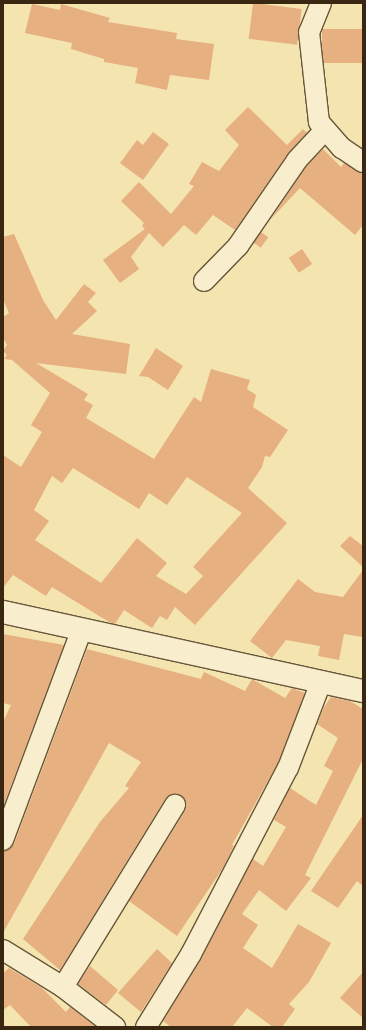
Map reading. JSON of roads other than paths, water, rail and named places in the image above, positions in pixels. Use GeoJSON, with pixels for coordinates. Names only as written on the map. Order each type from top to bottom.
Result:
{"type":"FeatureCollection","features":[{"type":"Feature","properties":{"kind":"main road"},"geometry":{"type":"LineString","coordinates":[[3,612],[81,631],[363,691]]}},
{"type":"Feature","properties":{"kind":"street"},"geometry":{"type":"LineString","coordinates":[[321,3],[309,32],[319,122],[324,131],[342,148],[363,162]]}},
{"type":"Feature","properties":{"kind":"street"},"geometry":{"type":"LineString","coordinates":[[204,281],[238,246],[297,160],[324,131]]}},
{"type":"Feature","properties":{"kind":"street"},"geometry":{"type":"LineString","coordinates":[[3,840],[81,631]]}},
{"type":"Feature","properties":{"kind":"street"},"geometry":{"type":"LineString","coordinates":[[146,1027],[191,954],[288,768],[321,682]]}},
{"type":"Feature","properties":{"kind":"street"},"geometry":{"type":"LineString","coordinates":[[63,987],[175,805]]}},
{"type":"Feature","properties":{"kind":"street"},"geometry":{"type":"LineString","coordinates":[[6,956],[63,987],[115,1027]]}}]}
